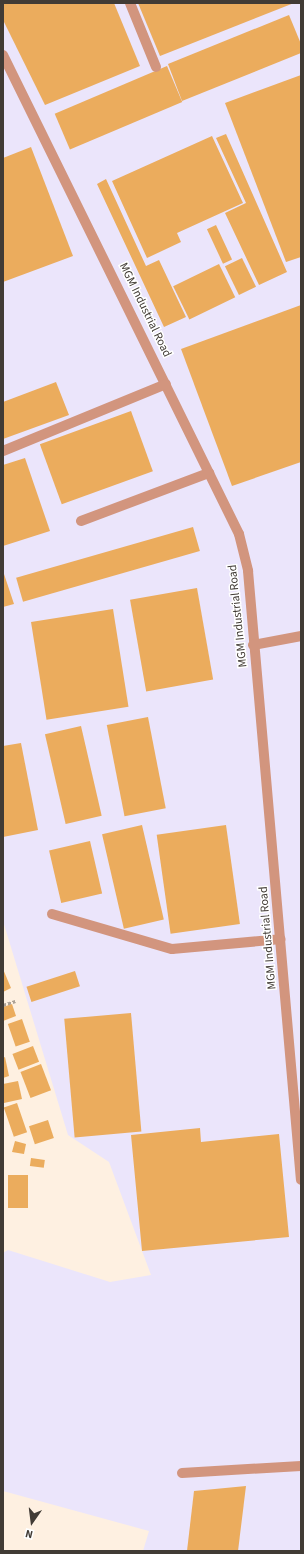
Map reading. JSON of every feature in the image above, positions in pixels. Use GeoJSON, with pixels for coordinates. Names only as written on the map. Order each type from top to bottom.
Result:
{"type":"FeatureCollection","features":[{"type":"Feature","properties":{"kind":"lane"},"geometry":{"type":"LineString","coordinates":[[130,3],[156,67]]}},
{"type":"Feature","properties":{"kind":"lane","name":"MGM Industrial Road"},"geometry":{"type":"LineString","coordinates":[[3,54],[239,534],[248,571],[301,1180]]}},
{"type":"Feature","properties":{"kind":"lane"},"geometry":{"type":"LineString","coordinates":[[3,451],[166,384]]}},
{"type":"Feature","properties":{"kind":"lane"},"geometry":{"type":"LineString","coordinates":[[81,521],[209,473]]}},
{"type":"Feature","properties":{"kind":"lane"},"geometry":{"type":"LineString","coordinates":[[254,645],[301,636]]}},
{"type":"Feature","properties":{"kind":"lane"},"geometry":{"type":"LineString","coordinates":[[52,914],[172,948],[281,939]]}},
{"type":"Feature","properties":{"kind":"lane"},"geometry":{"type":"LineString","coordinates":[[182,1473],[301,1466]]}},
{"type":"Feature","properties":{"kind":"path"},"geometry":{"type":"LineString","coordinates":[[3,1006],[15,1001]]}},
{"type":"Feature","properties":{"kind":"shaded area"},"geometry":{"type":"Polygon","coordinates":[[[3,3],[301,3],[301,1551],[143,1551],[149,1531],[3,1491],[3,1253],[8,1250],[110,1282],[151,1275],[109,1162],[68,1135],[3,921],[3,3]]]}},
{"type":"Feature","properties":{"kind":"building"},"geometry":{"type":"Polygon","coordinates":[[[3,3],[114,3],[140,66],[45,105],[3,20],[3,3]]]}},
{"type":"Feature","properties":{"kind":"building"},"geometry":{"type":"Polygon","coordinates":[[[138,3],[294,3],[160,56],[138,3]]]}},
{"type":"Feature","properties":{"kind":"building"},"geometry":{"type":"Polygon","coordinates":[[[289,15],[301,44],[301,53],[182,101],[168,64],[289,15]]]}},
{"type":"Feature","properties":{"kind":"building"},"geometry":{"type":"Polygon","coordinates":[[[167,66],[182,102],[70,150],[55,114],[167,66]]]}},
{"type":"Feature","properties":{"kind":"building"},"geometry":{"type":"Polygon","coordinates":[[[301,75],[301,257],[286,262],[225,103],[301,75]]]}},
{"type":"Feature","properties":{"kind":"building"},"geometry":{"type":"Polygon","coordinates":[[[226,134],[287,272],[259,285],[225,213],[246,203],[216,138],[226,134]]]}},
{"type":"Feature","properties":{"kind":"building"},"geometry":{"type":"Polygon","coordinates":[[[212,136],[243,203],[177,233],[181,242],[147,258],[112,181],[212,136]]]}},
{"type":"Feature","properties":{"kind":"building"},"geometry":{"type":"Polygon","coordinates":[[[31,147],[73,256],[3,282],[3,158],[31,147]]]}},
{"type":"Feature","properties":{"kind":"building"},"geometry":{"type":"Polygon","coordinates":[[[106,179],[146,266],[159,260],[186,317],[164,327],[97,184],[106,179]]]}},
{"type":"Feature","properties":{"kind":"building"},"geometry":{"type":"Polygon","coordinates":[[[216,225],[232,259],[223,264],[207,229],[216,225]]]}},
{"type":"Feature","properties":{"kind":"building"},"geometry":{"type":"Polygon","coordinates":[[[242,258],[256,287],[239,295],[225,266],[242,258]]]}},
{"type":"Feature","properties":{"kind":"building"},"geometry":{"type":"Polygon","coordinates":[[[219,264],[235,297],[189,320],[173,286],[219,264]]]}},
{"type":"Feature","properties":{"kind":"building"},"geometry":{"type":"Polygon","coordinates":[[[301,305],[301,462],[232,486],[181,349],[301,305]]]}},
{"type":"Feature","properties":{"kind":"building"},"geometry":{"type":"Polygon","coordinates":[[[56,382],[69,415],[3,439],[3,402],[56,382]]]}},
{"type":"Feature","properties":{"kind":"building"},"geometry":{"type":"Polygon","coordinates":[[[131,411],[153,471],[62,504],[40,444],[131,411]]]}},
{"type":"Feature","properties":{"kind":"building"},"geometry":{"type":"Polygon","coordinates":[[[25,458],[50,531],[3,546],[3,465],[25,458]]]}},
{"type":"Feature","properties":{"kind":"building"},"geometry":{"type":"Polygon","coordinates":[[[193,527],[200,551],[23,602],[16,578],[193,527]]]}},
{"type":"Feature","properties":{"kind":"building"},"geometry":{"type":"Polygon","coordinates":[[[3,571],[14,604],[3,607],[3,571]]]}},
{"type":"Feature","properties":{"kind":"building"},"geometry":{"type":"Polygon","coordinates":[[[197,588],[213,680],[146,691],[130,600],[197,588]]]}},
{"type":"Feature","properties":{"kind":"building"},"geometry":{"type":"Polygon","coordinates":[[[113,609],[128,707],[47,720],[31,622],[113,609]]]}},
{"type":"Feature","properties":{"kind":"building"},"geometry":{"type":"Polygon","coordinates":[[[148,717],[166,808],[125,816],[107,725],[148,717]]]}},
{"type":"Feature","properties":{"kind":"building"},"geometry":{"type":"Polygon","coordinates":[[[81,726],[102,816],[66,824],[45,734],[81,726]]]}},
{"type":"Feature","properties":{"kind":"building"},"geometry":{"type":"Polygon","coordinates":[[[21,743],[38,830],[3,837],[3,746],[21,743]]]}},
{"type":"Feature","properties":{"kind":"building"},"geometry":{"type":"Polygon","coordinates":[[[142,825],[164,920],[124,929],[102,834],[142,825]]]}},
{"type":"Feature","properties":{"kind":"building"},"geometry":{"type":"Polygon","coordinates":[[[226,825],[240,924],[171,934],[157,835],[226,825]]]}},
{"type":"Feature","properties":{"kind":"building"},"geometry":{"type":"Polygon","coordinates":[[[90,841],[102,894],[61,903],[49,850],[90,841]]]}},
{"type":"Feature","properties":{"kind":"building"},"geometry":{"type":"Polygon","coordinates":[[[3,969],[11,988],[3,992],[3,969]]]}},
{"type":"Feature","properties":{"kind":"building"},"geometry":{"type":"Polygon","coordinates":[[[75,971],[80,986],[31,1002],[26,987],[75,971]]]}},
{"type":"Feature","properties":{"kind":"building"},"geometry":{"type":"Polygon","coordinates":[[[12,1004],[16,1016],[3,1021],[3,1007],[12,1004]]]}},
{"type":"Feature","properties":{"kind":"building"},"geometry":{"type":"Polygon","coordinates":[[[131,1013],[141,1132],[75,1137],[64,1019],[131,1013]]]}},
{"type":"Feature","properties":{"kind":"building"},"geometry":{"type":"Polygon","coordinates":[[[22,1019],[30,1042],[16,1047],[8,1024],[22,1019]]]}},
{"type":"Feature","properties":{"kind":"building"},"geometry":{"type":"Polygon","coordinates":[[[33,1046],[39,1062],[19,1070],[12,1054],[33,1046]]]}},
{"type":"Feature","properties":{"kind":"building"},"geometry":{"type":"Polygon","coordinates":[[[5,1057],[9,1076],[3,1078],[3,1058],[5,1057]]]}},
{"type":"Feature","properties":{"kind":"building"},"geometry":{"type":"Polygon","coordinates":[[[41,1064],[51,1090],[30,1098],[20,1072],[41,1064]]]}},
{"type":"Feature","properties":{"kind":"building"},"geometry":{"type":"Polygon","coordinates":[[[18,1081],[22,1099],[4,1103],[3,1084],[18,1081]]]}},
{"type":"Feature","properties":{"kind":"building"},"geometry":{"type":"Polygon","coordinates":[[[17,1103],[27,1132],[14,1137],[4,1108],[17,1103]]]}},
{"type":"Feature","properties":{"kind":"building"},"geometry":{"type":"Polygon","coordinates":[[[48,1120],[54,1138],[35,1144],[29,1126],[48,1120]]]}},
{"type":"Feature","properties":{"kind":"building"},"geometry":{"type":"Polygon","coordinates":[[[200,1128],[201,1142],[279,1134],[289,1237],[142,1251],[131,1135],[200,1128]]]}},
{"type":"Feature","properties":{"kind":"building"},"geometry":{"type":"Polygon","coordinates":[[[15,1141],[26,1144],[24,1154],[12,1152],[15,1141]]]}},
{"type":"Feature","properties":{"kind":"building"},"geometry":{"type":"Polygon","coordinates":[[[31,1158],[45,1160],[44,1168],[30,1166],[31,1158]]]}},
{"type":"Feature","properties":{"kind":"building"},"geometry":{"type":"Polygon","coordinates":[[[8,1175],[28,1175],[28,1208],[8,1208],[8,1175]]]}},
{"type":"Feature","properties":{"kind":"building"},"geometry":{"type":"Polygon","coordinates":[[[246,1486],[238,1551],[187,1551],[194,1491],[246,1486]]]}}]}
